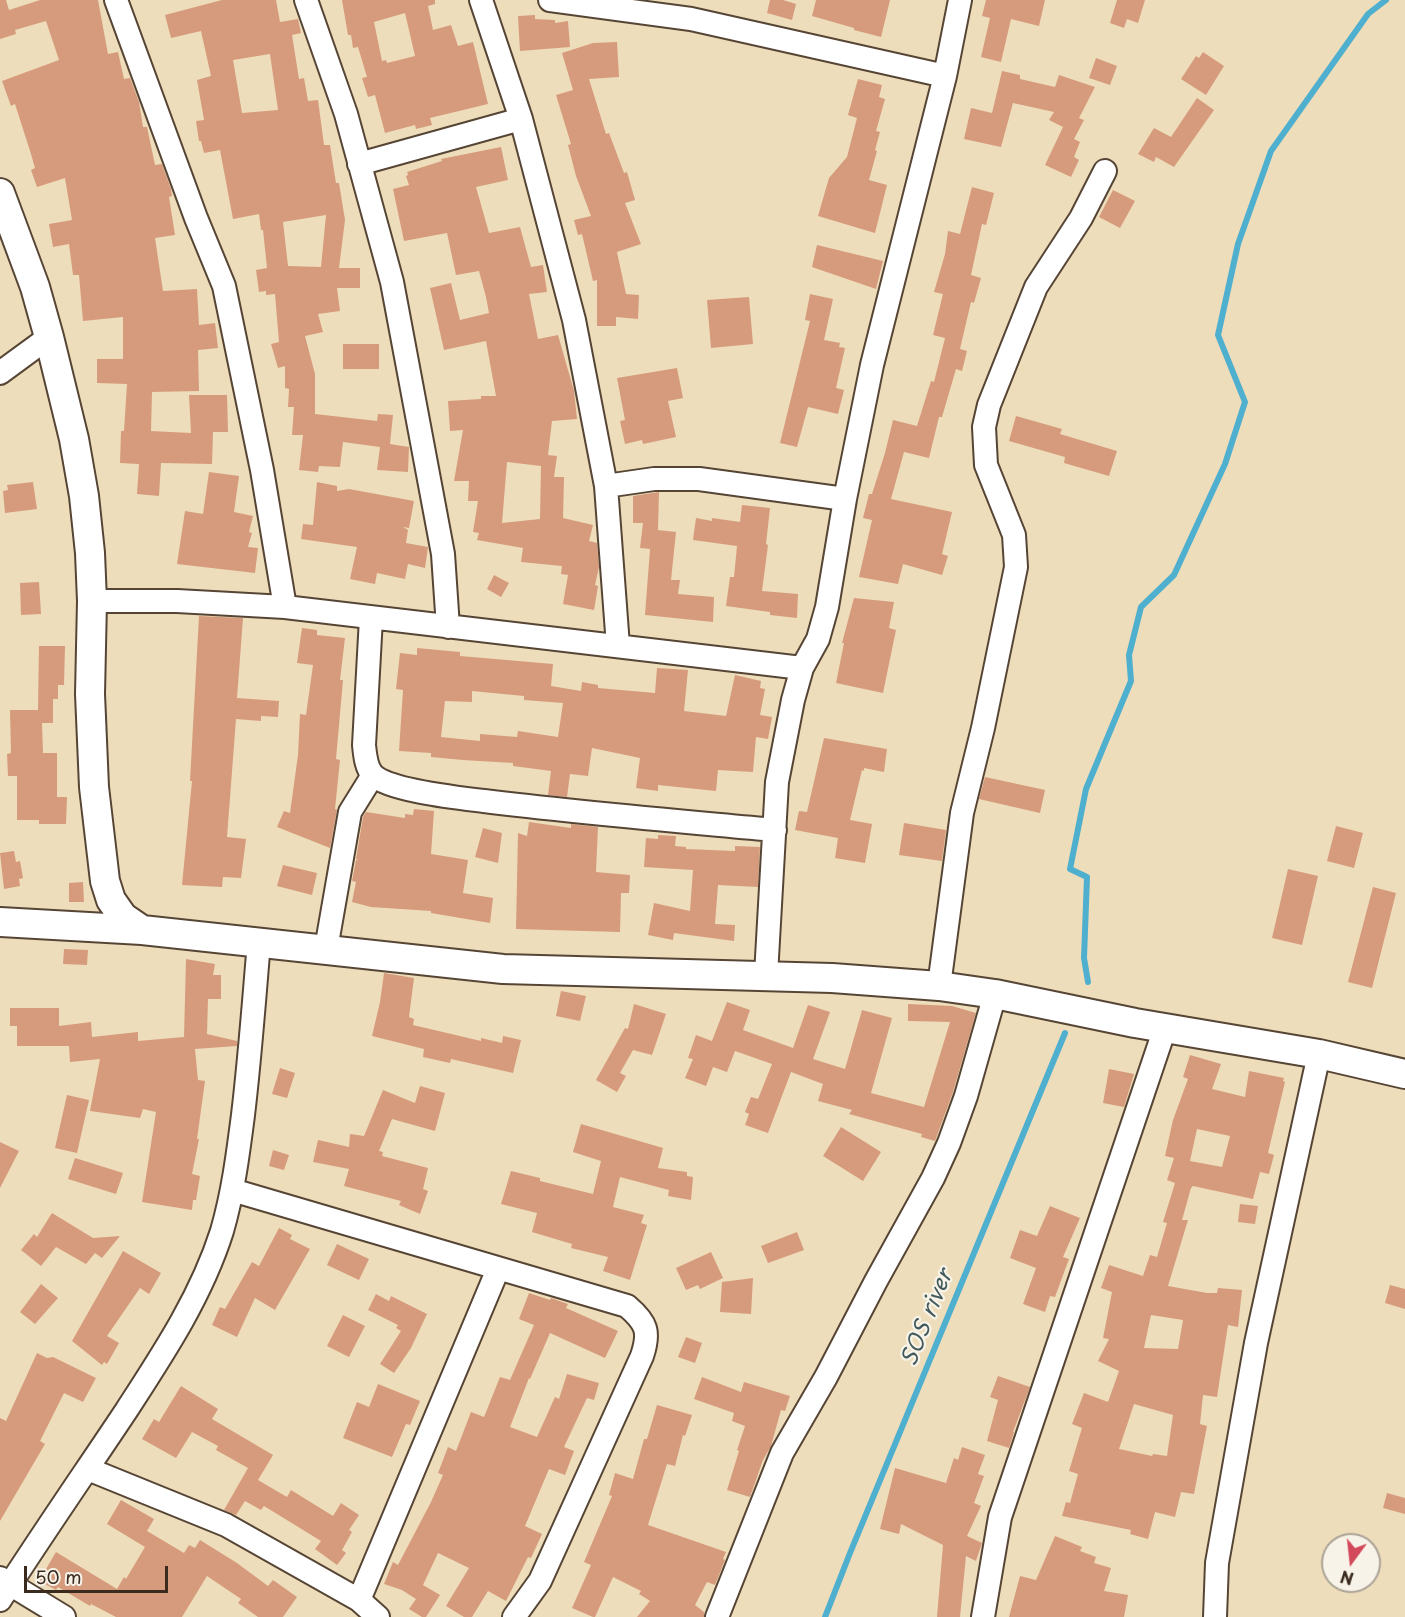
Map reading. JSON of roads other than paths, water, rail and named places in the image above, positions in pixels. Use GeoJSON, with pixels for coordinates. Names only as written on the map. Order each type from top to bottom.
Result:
{"type":"FeatureCollection","features":[{"type":"Feature","properties":{"kind":"street"},"geometry":{"type":"LineString","coordinates":[[116,0],[196,218],[224,286],[262,470],[285,606]]}},
{"type":"Feature","properties":{"kind":"street"},"geometry":{"type":"LineString","coordinates":[[306,0],[346,114],[392,282],[443,554],[448,627]]}},
{"type":"Feature","properties":{"kind":"street"},"geometry":{"type":"LineString","coordinates":[[481,0],[521,119],[574,320],[606,486],[618,646]]}},
{"type":"Feature","properties":{"kind":"street"},"geometry":{"type":"LineString","coordinates":[[550,0],[691,19],[945,76]]}},
{"type":"Feature","properties":{"kind":"street"},"geometry":{"type":"LineString","coordinates":[[766,975],[777,782],[793,700],[802,668],[818,639],[827,607],[845,499],[872,365],[945,76],[960,0]]}},
{"type":"Feature","properties":{"kind":"street"},"geometry":{"type":"LineString","coordinates":[[359,164],[521,119]]}},
{"type":"Feature","properties":{"kind":"street"},"geometry":{"type":"LineString","coordinates":[[939,986],[962,813],[984,728],[1016,567],[1014,535],[986,465],[984,427],[989,405],[1036,287],[1081,218],[1105,171]]}},
{"type":"Feature","properties":{"kind":"street"},"geometry":{"type":"LineString","coordinates":[[0,193],[35,287],[49,337],[74,439],[84,496],[92,601],[90,694],[94,787],[105,881],[111,900],[123,917],[142,930]]}},
{"type":"Feature","properties":{"kind":"street"},"geometry":{"type":"LineString","coordinates":[[0,373],[49,337]]}},
{"type":"Feature","properties":{"kind":"street"},"geometry":{"type":"LineString","coordinates":[[606,486],[654,479],[699,479],[845,499]]}},
{"type":"Feature","properties":{"kind":"street"},"geometry":{"type":"LineString","coordinates":[[92,601],[177,601],[285,606],[802,668]]}},
{"type":"Feature","properties":{"kind":"street"},"geometry":{"type":"LineString","coordinates":[[371,618],[364,746],[366,762],[373,775],[390,784],[442,795],[569,811],[775,830]]}},
{"type":"Feature","properties":{"kind":"street"},"geometry":{"type":"LineString","coordinates":[[326,949],[350,812],[373,775]]}},
{"type":"Feature","properties":{"kind":"street"},"geometry":{"type":"LineString","coordinates":[[0,922],[142,930],[503,969],[766,975],[939,986],[995,994],[1096,1016],[1319,1054],[1405,1074]]}},
{"type":"Feature","properties":{"kind":"street"},"geometry":{"type":"LineString","coordinates":[[64,1617],[3,1588],[88,1469],[181,1324],[207,1270],[222,1231],[232,1190],[249,1066],[259,942]]}},
{"type":"Feature","properties":{"kind":"street"},"geometry":{"type":"LineString","coordinates":[[717,1617],[782,1453],[826,1377],[933,1178],[949,1143],[966,1096],[995,994]]}},
{"type":"Feature","properties":{"kind":"street"},"geometry":{"type":"LineString","coordinates":[[982,1617],[1000,1517],[1166,1028]]}},
{"type":"Feature","properties":{"kind":"street"},"geometry":{"type":"LineString","coordinates":[[1215,1617],[1217,1563],[1256,1343],[1319,1054]]}},
{"type":"Feature","properties":{"kind":"street"},"geometry":{"type":"LineString","coordinates":[[232,1190],[627,1306],[639,1316],[647,1329],[642,1356],[540,1581],[514,1617]]}},
{"type":"Feature","properties":{"kind":"street"},"geometry":{"type":"LineString","coordinates":[[359,1600],[498,1269]]}},
{"type":"Feature","properties":{"kind":"street"},"geometry":{"type":"LineString","coordinates":[[88,1469],[226,1524],[359,1600],[378,1617]]}},
{"type":"Feature","properties":{"kind":"waterway"},"geometry":{"type":"LineString","coordinates":[[1088,982],[1084,958],[1087,877],[1070,869],[1086,789],[1131,681],[1129,655],[1141,607],[1174,575],[1225,464],[1245,402],[1218,335],[1238,244],[1271,151],[1368,14],[1386,0]]}},
{"type":"Feature","properties":{"kind":"waterway","name":"SOS river"},"geometry":{"type":"LineString","coordinates":[[825,1617],[1065,1033]]}}]}
